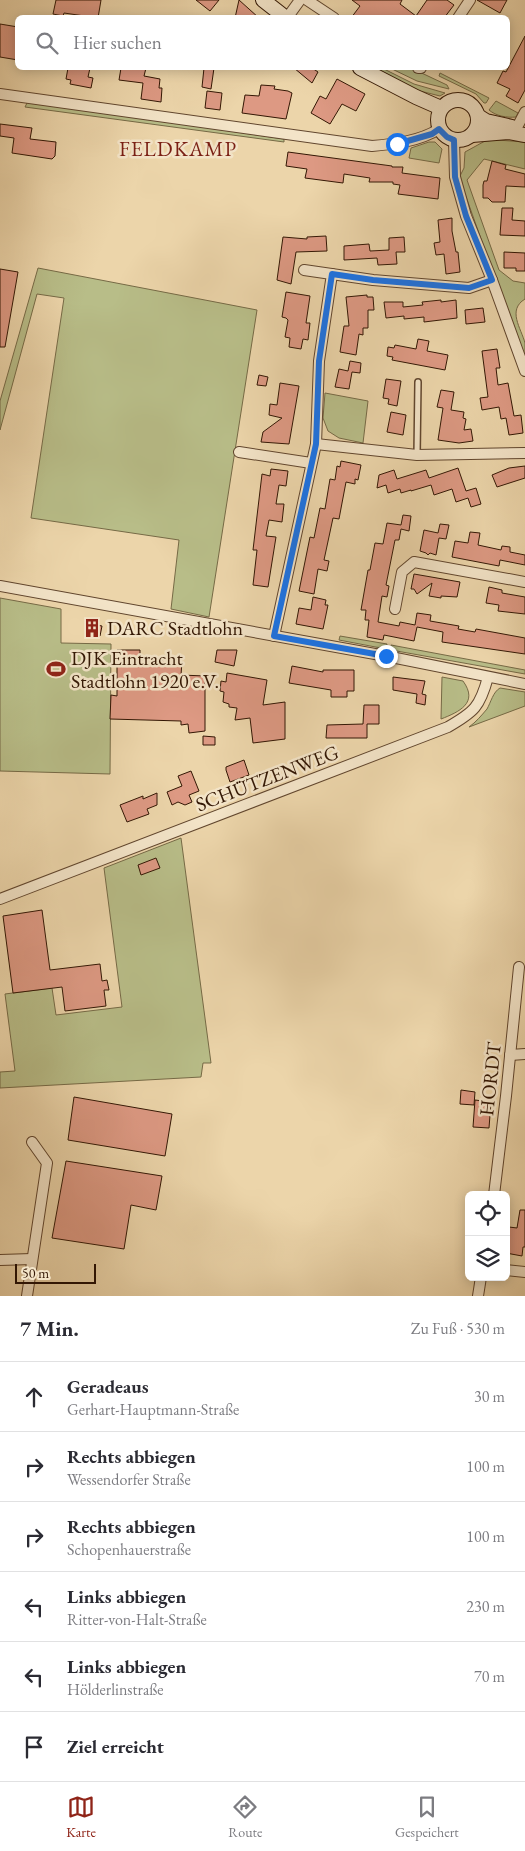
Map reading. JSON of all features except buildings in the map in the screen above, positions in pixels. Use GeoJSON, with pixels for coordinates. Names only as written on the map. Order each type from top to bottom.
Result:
{"type":"FeatureCollection","features":[{"type":"Feature","properties":{"kind":"street"},"geometry":{"type":"LineString","coordinates":[[263,0],[282,15]]}},
{"type":"Feature","properties":{"kind":"street"},"geometry":{"type":"LineString","coordinates":[[288,15],[300,0]]}},
{"type":"Feature","properties":{"kind":"street"},"geometry":{"type":"LineString","coordinates":[[307,0],[330,15]]}},
{"type":"Feature","properties":{"kind":"street"},"geometry":{"type":"LineString","coordinates":[[460,15],[470,0]]}},
{"type":"Feature","properties":{"kind":"street"},"geometry":{"type":"LineString","coordinates":[[364,70],[441,108]]}},
{"type":"Feature","properties":{"kind":"street"},"geometry":{"type":"LineString","coordinates":[[0,94],[372,146],[397,144],[432,134],[439,129]]}},
{"type":"Feature","properties":{"kind":"street"},"geometry":{"type":"LineString","coordinates":[[458,99],[471,104],[478,116],[486,121],[520,131],[483,133],[472,135],[462,140],[454,140],[447,137],[439,129],[437,118],[441,108],[446,103],[458,99]]}},
{"type":"Feature","properties":{"kind":"street"},"geometry":{"type":"LineString","coordinates":[[520,131],[525,112]]}},
{"type":"Feature","properties":{"kind":"street"},"geometry":{"type":"LineString","coordinates":[[472,135],[476,130],[478,116]]}},
{"type":"Feature","properties":{"kind":"street"},"geometry":{"type":"LineString","coordinates":[[454,140],[455,177],[466,216],[492,280],[525,371]]}},
{"type":"Feature","properties":{"kind":"street"},"geometry":{"type":"LineString","coordinates":[[304,270],[373,280],[469,288],[492,280]]}},
{"type":"Feature","properties":{"kind":"street"},"geometry":{"type":"LineString","coordinates":[[274,636],[316,444],[319,361],[332,274]]}},
{"type":"Feature","properties":{"kind":"street"},"geometry":{"type":"LineString","coordinates":[[316,444],[417,455],[525,453]]}},
{"type":"Feature","properties":{"kind":"street"},"geometry":{"type":"LineString","coordinates":[[238,452],[311,463]]}},
{"type":"Feature","properties":{"kind":"street"},"geometry":{"type":"LineString","coordinates":[[395,609],[402,572],[414,562],[525,582]]}},
{"type":"Feature","properties":{"kind":"street"},"geometry":{"type":"LineString","coordinates":[[0,586],[386,656],[525,684]]}},
{"type":"Feature","properties":{"kind":"street","name":"SCHÜTZENWEG"},"geometry":{"type":"LineString","coordinates":[[0,899],[448,727],[467,716],[482,699],[488,677]]}},
{"type":"Feature","properties":{"kind":"street","name":"HORDT"},"geometry":{"type":"LineString","coordinates":[[494,1191],[519,967]]}},
{"type":"Feature","properties":{"kind":"street"},"geometry":{"type":"LineString","coordinates":[[510,1055],[525,1054]]}},
{"type":"Feature","properties":{"kind":"street"},"geometry":{"type":"LineString","coordinates":[[27,1296],[46,1163],[32,1142]]}},
{"type":"Feature","properties":{"kind":"street"},"geometry":{"type":"LineString","coordinates":[[0,1260],[32,1259]]}},
{"type":"Feature","properties":{"kind":"street"},"geometry":{"type":"LineString","coordinates":[[510,1270],[525,1272]]}},
{"type":"Feature","properties":{"kind":"street"},"geometry":{"type":"LineString","coordinates":[[478,1296],[480,1281]]}},
{"type":"Feature","properties":{"kind":"lane"},"geometry":{"type":"LineString","coordinates":[[417,455],[418,382]]}},
{"type":"Feature","properties":{"kind":"green space"},"geometry":{"type":"Polygon","coordinates":[[[378,70],[386,70],[414,84],[445,93],[440,96],[416,90],[378,70]]]}},
{"type":"Feature","properties":{"kind":"green space"},"geometry":{"type":"Polygon","coordinates":[[[394,70],[415,70],[447,85],[449,89],[417,81],[394,70]]]}},
{"type":"Feature","properties":{"kind":"green space"},"geometry":{"type":"Polygon","coordinates":[[[440,73],[489,98],[484,103],[476,94],[439,76],[440,73]]]}},
{"type":"Feature","properties":{"kind":"green space"},"geometry":{"type":"Polygon","coordinates":[[[28,101],[284,139],[284,142],[25,107],[28,101]]]}},
{"type":"Feature","properties":{"kind":"green space"},"geometry":{"type":"Polygon","coordinates":[[[496,101],[518,113],[516,117],[502,116],[489,110],[496,101]]]}},
{"type":"Feature","properties":{"kind":"green space"},"geometry":{"type":"Polygon","coordinates":[[[485,141],[525,142],[525,169],[484,159],[467,180],[499,270],[513,281],[525,283],[525,299],[517,308],[516,314],[525,343],[525,363],[460,176],[464,168],[465,152],[485,141]]]}},
{"type":"Feature","properties":{"kind":"green space"},"geometry":{"type":"Polygon","coordinates":[[[435,142],[442,149],[439,163],[409,158],[411,148],[435,142]]]}},
{"type":"Feature","properties":{"kind":"green space"},"geometry":{"type":"Polygon","coordinates":[[[38,268],[257,310],[209,617],[171,609],[179,540],[31,518],[64,298],[37,294],[0,430],[0,401],[38,268]]]}},
{"type":"Feature","properties":{"kind":"green space"},"geometry":{"type":"Polygon","coordinates":[[[325,393],[368,401],[363,443],[339,438],[328,431],[323,418],[325,393]]]}},
{"type":"Feature","properties":{"kind":"green space","name":"DJK Eintracht Stadtlohn 1920 e.V."},"geometry":{"type":"Polygon","coordinates":[[[0,598],[61,609],[61,643],[111,644],[110,774],[0,771],[0,598]]]}},
{"type":"Feature","properties":{"kind":"green space"},"geometry":{"type":"Polygon","coordinates":[[[340,636],[387,644],[386,649],[339,640],[340,636]]]}},
{"type":"Feature","properties":{"kind":"green space"},"geometry":{"type":"Polygon","coordinates":[[[391,645],[525,670],[525,674],[391,650],[391,645]]]}},
{"type":"Feature","properties":{"kind":"green space"},"geometry":{"type":"Polygon","coordinates":[[[442,677],[463,681],[469,695],[465,706],[441,719],[442,677]]]}},
{"type":"Feature","properties":{"kind":"green space"},"geometry":{"type":"Polygon","coordinates":[[[500,688],[525,692],[525,706],[469,727],[487,709],[500,688]]]}},
{"type":"Feature","properties":{"kind":"green space"},"geometry":{"type":"Polygon","coordinates":[[[181,838],[211,1063],[203,1063],[201,1077],[0,1088],[0,1072],[15,1071],[5,994],[52,988],[56,1015],[122,1007],[104,868],[181,838]]]}},
{"type":"Feature","properties":{"kind":"place","name":"DARC Stadtlohn"},"geometry":{"type":"Point","coordinates":[92,628]}},
{"type":"Feature","properties":{"kind":"place","name":"DJK Eintracht Stadtlohn 1920 e.V."},"geometry":{"type":"Point","coordinates":[56,669]}},
{"type":"Feature","properties":{"kind":"district","name":"FELDKAMP"},"geometry":{"type":"Point","coordinates":[178,148]}},
{"type":"Feature","properties":{"kind":"route"},"geometry":{"type":"LineString","coordinates":[[386,656],[274,636],[316,444],[319,361],[332,274],[373,280],[469,288],[492,280],[466,216],[455,177],[454,140],[447,137],[439,129],[432,134],[397,144]]}}]}
